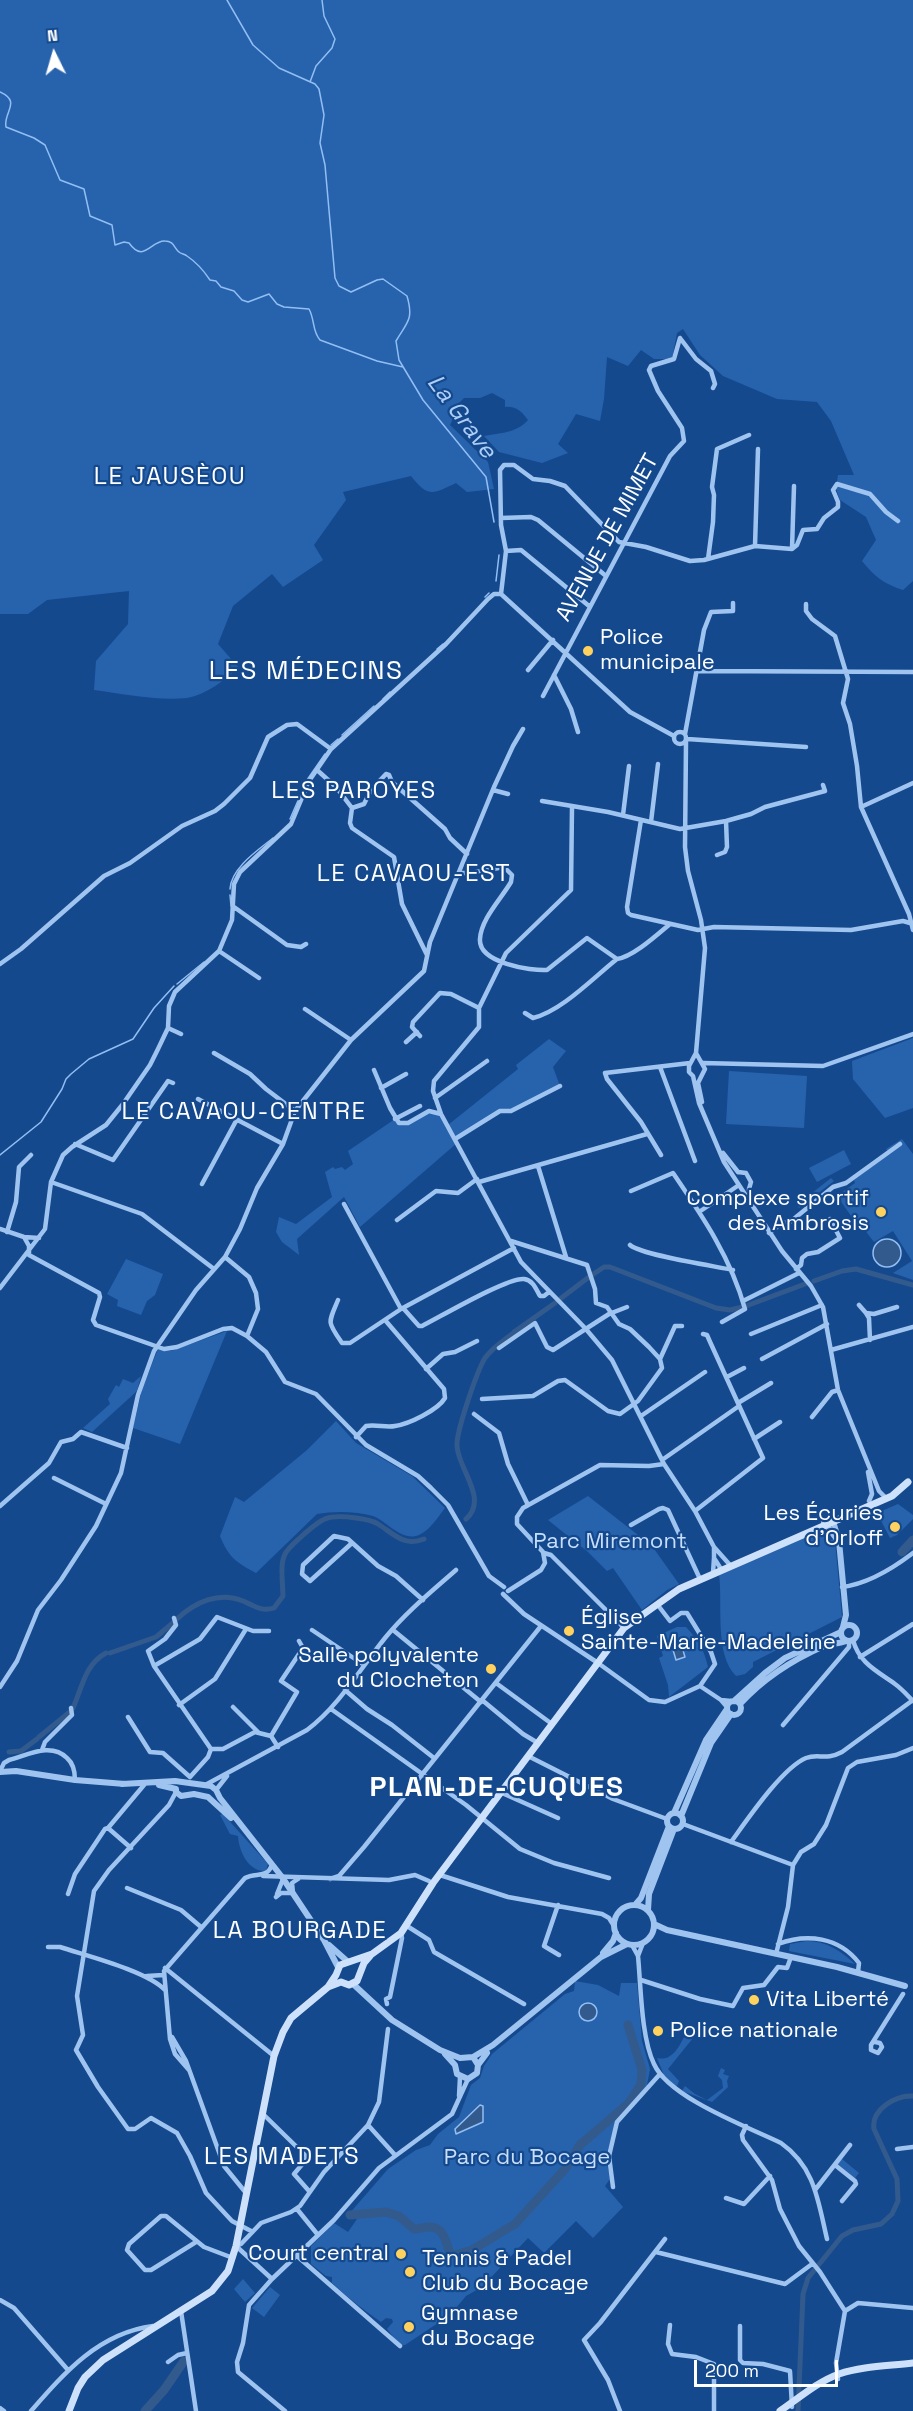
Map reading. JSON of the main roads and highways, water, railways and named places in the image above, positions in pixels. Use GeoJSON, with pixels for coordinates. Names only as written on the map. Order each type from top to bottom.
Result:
{"type":"FeatureCollection","features":[{"type":"Feature","properties":{"kind":"main road"},"geometry":{"type":"LineString","coordinates":[[328,1987],[337,1971],[350,1962],[372,1954],[406,1926],[440,1875],[624,1628],[671,1593],[724,1566],[882,1498],[910,1480]]}},
{"type":"Feature","properties":{"kind":"main road"},"geometry":{"type":"LineString","coordinates":[[828,1522],[869,1501],[882,1498]]}},
{"type":"Feature","properties":{"kind":"main road"},"geometry":{"type":"LineString","coordinates":[[69,2411],[78,2388],[103,2360],[217,2286],[228,2271],[236,2246],[273,2056],[282,2032],[291,2018],[328,1987],[357,1977],[372,1954]]}},
{"type":"Feature","properties":{"kind":"main road"},"geometry":{"type":"LineString","coordinates":[[350,1962],[357,1977]]}},
{"type":"Feature","properties":{"kind":"main road"},"geometry":{"type":"LineString","coordinates":[[337,1971],[341,1982]]}},
{"type":"Feature","properties":{"kind":"main road"},"geometry":{"type":"LineString","coordinates":[[780,2411],[838,2377],[868,2369],[913,2363]]}},
{"type":"Feature","properties":{"kind":"waterway"},"geometry":{"type":"LineString","coordinates":[[227,0],[253,45],[279,68],[315,84],[319,89],[324,115],[320,143],[325,165],[335,278],[339,286],[351,292],[383,279],[407,296],[409,316],[396,341],[399,360],[423,400],[486,477],[494,522]]}},
{"type":"Feature","properties":{"kind":"waterway"},"geometry":{"type":"LineString","coordinates":[[310,82],[316,66],[332,48],[335,39],[324,16],[322,0]]}},
{"type":"Feature","properties":{"kind":"waterway"},"geometry":{"type":"LineString","coordinates":[[0,92],[10,100],[11,104],[6,127],[45,145],[60,180],[84,189],[90,216],[112,225],[115,245],[129,243],[134,249],[143,251],[160,242],[170,242],[179,252],[197,264],[210,280],[234,291],[242,300],[248,302],[269,294],[277,304],[284,307],[309,309],[320,340],[377,361],[403,367]]}},
{"type":"Feature","properties":{"kind":"waterway","name":"La Grave"},"geometry":{"type":"LineString","coordinates":[[496,581],[499,555]]}},
{"type":"Feature","properties":{"kind":"waterway","name":"La Grave"},"geometry":{"type":"LineString","coordinates":[[485,597],[489,593]]}},
{"type":"Feature","properties":{"kind":"waterway","name":"La Grave"},"geometry":{"type":"LineString","coordinates":[[437,649],[443,644]]}},
{"type":"Feature","properties":{"kind":"waterway","name":"La Grave"},"geometry":{"type":"LineString","coordinates":[[383,699],[390,692]]}},
{"type":"Feature","properties":{"kind":"waterway","name":"La Grave"},"geometry":{"type":"LineString","coordinates":[[342,735],[374,706]]}},
{"type":"Feature","properties":{"kind":"waterway","name":"La Grave"},"geometry":{"type":"LineString","coordinates":[[331,745],[338,739]]}},
{"type":"Feature","properties":{"kind":"waterway","name":"La Grave"},"geometry":{"type":"LineString","coordinates":[[290,819],[307,780],[325,754]]}},
{"type":"Feature","properties":{"kind":"waterway","name":"La Grave"},"geometry":{"type":"LineString","coordinates":[[230,889],[240,867],[273,838]]}},
{"type":"Feature","properties":{"kind":"waterway","name":"La Grave"},"geometry":{"type":"LineString","coordinates":[[230,895],[231,906]]}},
{"type":"Feature","properties":{"kind":"waterway","name":"La Grave"},"geometry":{"type":"LineString","coordinates":[[177,984],[204,962]]}},
{"type":"Feature","properties":{"kind":"waterway","name":"La Grave"},"geometry":{"type":"LineString","coordinates":[[0,1155],[41,1122],[71,1074],[89,1059],[133,1039],[154,1008],[174,986]]}},
{"type":"Feature","properties":{"kind":"waterway"},"geometry":{"type":"LineString","coordinates":[[592,1275],[604,1267],[610,1267],[716,1308],[730,1310],[743,1307]]}},
{"type":"Feature","properties":{"kind":"waterway"},"geometry":{"type":"LineString","coordinates":[[814,1281],[842,1271],[856,1269],[913,1285]]}},
{"type":"Feature","properties":{"kind":"waterway"},"geometry":{"type":"LineString","coordinates":[[560,1299],[589,1277]]}},
{"type":"Feature","properties":{"kind":"waterway"},"geometry":{"type":"LineString","coordinates":[[746,1306],[805,1284]]}},
{"type":"Feature","properties":{"kind":"waterway"},"geometry":{"type":"LineString","coordinates":[[514,1332],[555,1303]]}},
{"type":"Feature","properties":{"kind":"waterway"},"geometry":{"type":"LineString","coordinates":[[466,1519],[472,1511],[474,1493],[457,1446],[463,1415],[485,1358],[512,1334]]}},
{"type":"Feature","properties":{"kind":"waterway"},"geometry":{"type":"LineString","coordinates":[[282,1574],[284,1556],[289,1549],[326,1518],[362,1519],[378,1524],[405,1540],[424,1539]]}},
{"type":"Feature","properties":{"kind":"waterway"},"geometry":{"type":"LineString","coordinates":[[902,1552],[913,1540]]}},
{"type":"Feature","properties":{"kind":"waterway"},"geometry":{"type":"LineString","coordinates":[[177,1619],[199,1603],[216,1598],[234,1598],[262,1609],[274,1608],[283,1596],[282,1576]]}},
{"type":"Feature","properties":{"kind":"waterway"},"geometry":{"type":"LineString","coordinates":[[110,1653],[156,1637],[174,1622]]}},
{"type":"Feature","properties":{"kind":"waterway"},"geometry":{"type":"LineString","coordinates":[[73,1708],[93,1663],[106,1653]]}},
{"type":"Feature","properties":{"kind":"waterway"},"geometry":{"type":"LineString","coordinates":[[39,1737],[71,1711]]}},
{"type":"Feature","properties":{"kind":"waterway"},"geometry":{"type":"LineString","coordinates":[[9,1752],[21,1751],[37,1739]]}},
{"type":"Feature","properties":{"kind":"waterway"},"geometry":{"type":"LineString","coordinates":[[350,2215],[386,2212],[399,2216],[414,2229],[434,2228],[441,2232],[450,2253],[455,2255],[472,2250],[515,2224],[565,2169],[580,2145],[629,2103],[641,2084],[642,2070],[628,2025]]}},
{"type":"Feature","properties":{"kind":"waterway"},"geometry":{"type":"LineString","coordinates":[[798,2411],[803,2294],[808,2278],[842,2236],[853,2230],[881,2224],[892,2214],[898,2201],[897,2179],[874,2129],[874,2122],[880,2110],[886,2105],[899,2098],[913,2096]]}},
{"type":"Feature","properties":{"kind":"waterway"},"geometry":{"type":"LineString","coordinates":[[145,2411],[164,2390],[184,2361]]}},
{"type":"Feature","properties":{"kind":"place","name":"Police municipale"},"geometry":{"type":"Point","coordinates":[588,651]}},
{"type":"Feature","properties":{"kind":"place","name":"Complexe sportif des Ambrosis"},"geometry":{"type":"Point","coordinates":[881,1212]}},
{"type":"Feature","properties":{"kind":"place","name":"Les Écuries d'Orloff"},"geometry":{"type":"Point","coordinates":[895,1527]}},
{"type":"Feature","properties":{"kind":"place","name":"Église Sainte-Marie-Madeleine"},"geometry":{"type":"Point","coordinates":[569,1631]}},
{"type":"Feature","properties":{"kind":"place","name":"Salle polyvalente du Clocheton"},"geometry":{"type":"Point","coordinates":[491,1669]}},
{"type":"Feature","properties":{"kind":"place","name":"Vita Liberté"},"geometry":{"type":"Point","coordinates":[754,2000]}},
{"type":"Feature","properties":{"kind":"place","name":"Police nationale"},"geometry":{"type":"Point","coordinates":[658,2031]}},
{"type":"Feature","properties":{"kind":"place","name":"Court central"},"geometry":{"type":"Point","coordinates":[401,2254]}},
{"type":"Feature","properties":{"kind":"place","name":"Tennis & Padel Club du Bocage"},"geometry":{"type":"Point","coordinates":[410,2272]}},
{"type":"Feature","properties":{"kind":"place","name":"Gymnase du Bocage"},"geometry":{"type":"Point","coordinates":[409,2327]}},
{"type":"Feature","properties":{"kind":"district","name":"LE JAUSÈOU"},"geometry":{"type":"Point","coordinates":[170,477]}},
{"type":"Feature","properties":{"kind":"district","name":"LES MÉDECINS"},"geometry":{"type":"Point","coordinates":[306,672]}},
{"type":"Feature","properties":{"kind":"district","name":"LES PAROYES"},"geometry":{"type":"Point","coordinates":[354,791]}},
{"type":"Feature","properties":{"kind":"district","name":"LE CAVAOU-EST"},"geometry":{"type":"Point","coordinates":[414,874]}},
{"type":"Feature","properties":{"kind":"district","name":"LE CAVAOU-CENTRE"},"geometry":{"type":"Point","coordinates":[244,1112]}},
{"type":"Feature","properties":{"kind":"district","name":"PLAN-DE-CUQUES"},"geometry":{"type":"Point","coordinates":[497,1788]}},
{"type":"Feature","properties":{"kind":"district","name":"LA BOURGADE"},"geometry":{"type":"Point","coordinates":[300,1931]}},
{"type":"Feature","properties":{"kind":"district","name":"LES MADETS"},"geometry":{"type":"Point","coordinates":[282,2157]}},
{"type":"Feature","properties":{"kind":"park label","name":"Parc Miremont"},"geometry":{"type":"Point","coordinates":[610,1542]}},
{"type":"Feature","properties":{"kind":"park label","name":"Parc du Bocage"},"geometry":{"type":"Point","coordinates":[527,2158]}}]}
